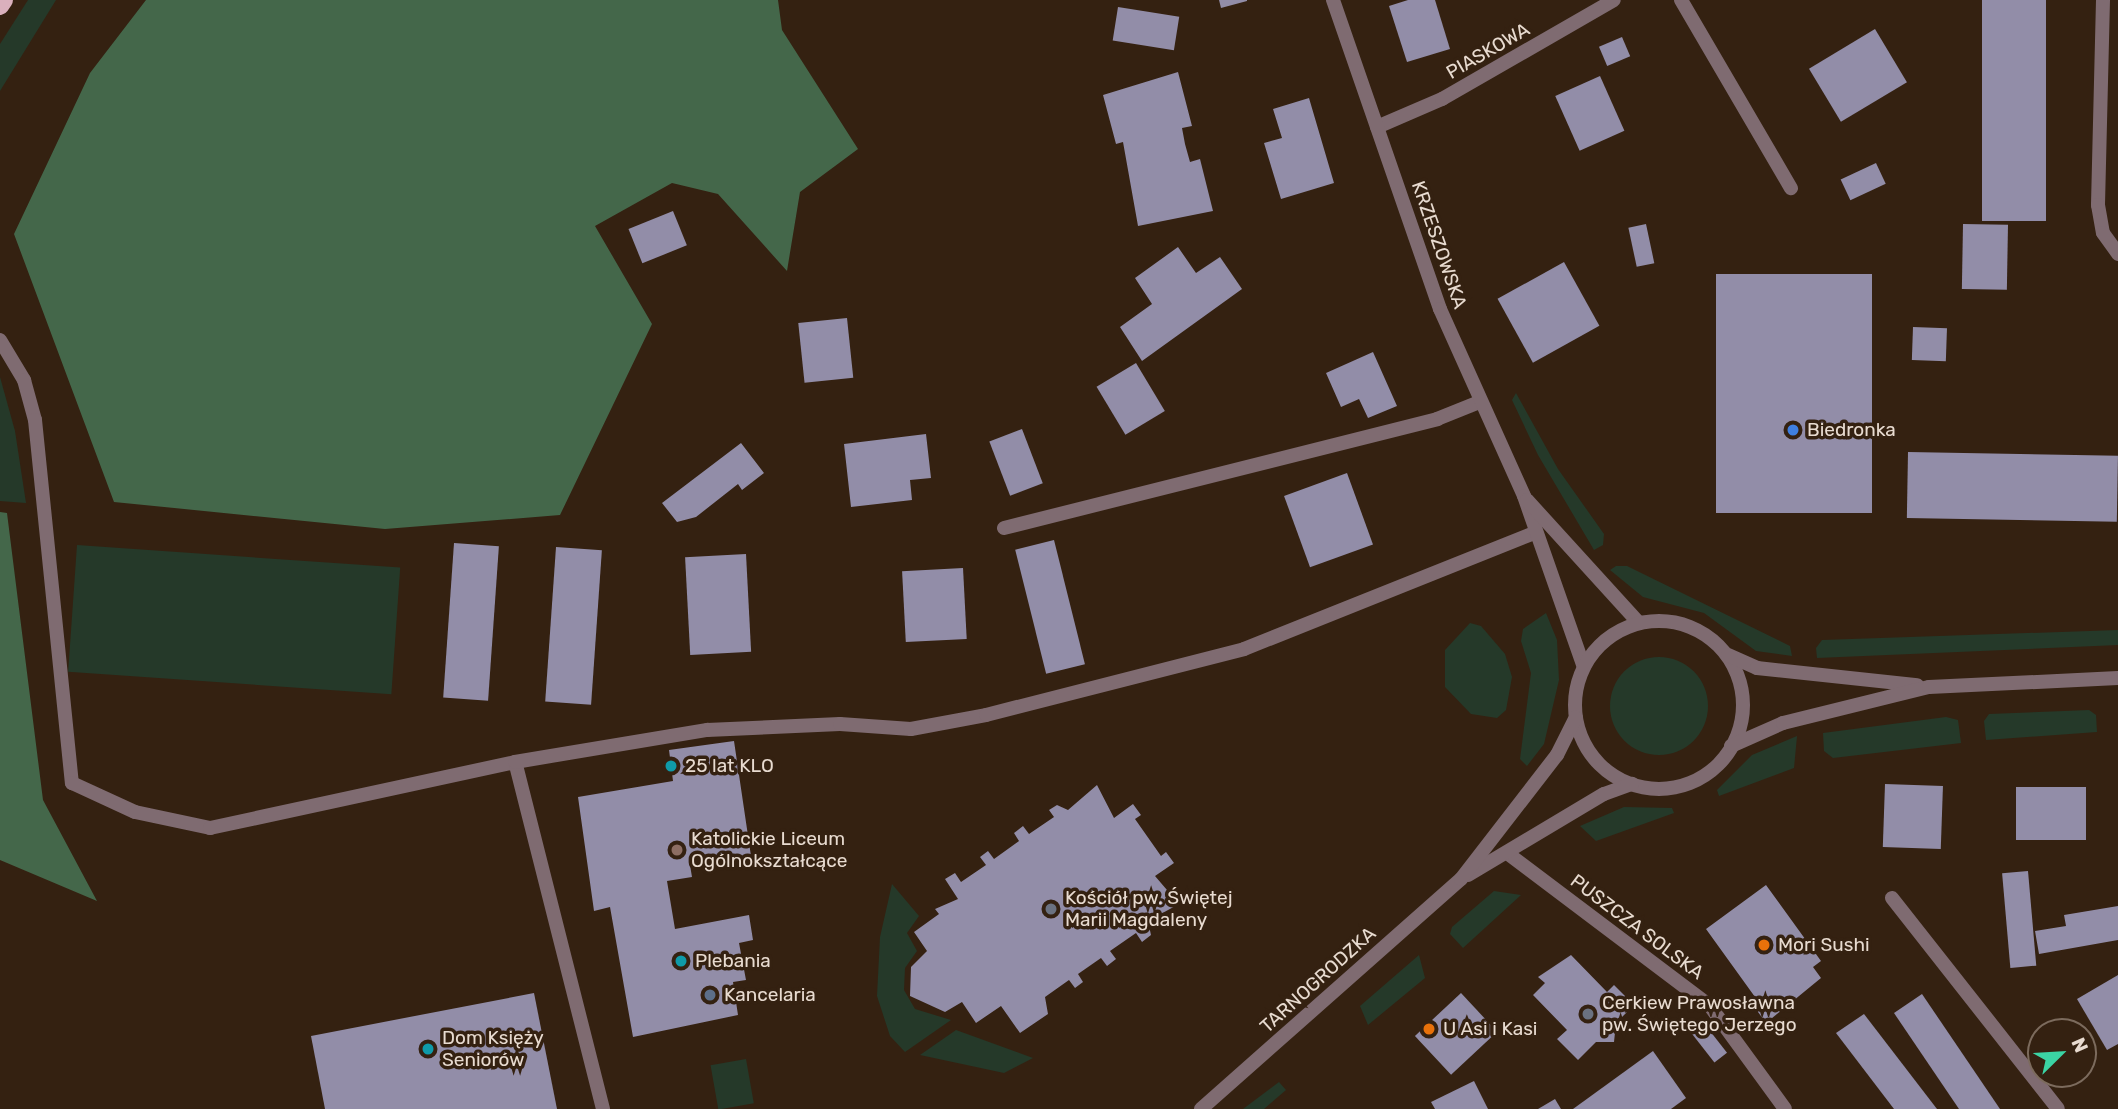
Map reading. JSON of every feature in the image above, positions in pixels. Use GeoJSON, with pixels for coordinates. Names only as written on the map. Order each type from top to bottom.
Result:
{"type":"FeatureCollection","features":[{"type":"Feature","properties":{"kind":"main road"},"geometry":{"type":"LineString","coordinates":[[0,6],[4,0]]}},
{"type":"Feature","properties":{"kind":"street","name":"KRZESZOWSKA"},"geometry":{"type":"LineString","coordinates":[[1333,0],[1479,402],[1524,496],[1534,533],[1584,667]]}},
{"type":"Feature","properties":{"kind":"street","name":"PIASKOWA"},"geometry":{"type":"LineString","coordinates":[[1377,127],[1450,95],[1614,0]]}},
{"type":"Feature","properties":{"kind":"street"},"geometry":{"type":"LineString","coordinates":[[1681,0],[1791,188]]}},
{"type":"Feature","properties":{"kind":"street"},"geometry":{"type":"LineString","coordinates":[[2103,0],[2098,205],[2104,233],[2118,254]]}},
{"type":"Feature","properties":{"kind":"street"},"geometry":{"type":"LineString","coordinates":[[0,340],[24,380],[35,420],[72,783],[135,812],[210,828],[515,762],[707,730],[840,724],[911,729],[986,715],[1244,649],[1534,533]]}},
{"type":"Feature","properties":{"kind":"street"},"geometry":{"type":"LineString","coordinates":[[1004,528],[1437,419],[1479,402]]}},
{"type":"Feature","properties":{"kind":"street","name":"KRZESZOWSKA"},"geometry":{"type":"LineString","coordinates":[[1524,496],[1639,623]]}},
{"type":"Feature","properties":{"kind":"street"},"geometry":{"type":"LineString","coordinates":[[1725,653],[1742,699],[1731,746],[1713,768],[1688,783],[1661,788],[1632,784],[1594,759],[1576,717],[1584,667],[1607,639],[1639,623],[1680,624],[1725,653],[1758,668],[1929,687],[2118,678]]}},
{"type":"Feature","properties":{"kind":"street"},"geometry":{"type":"LineString","coordinates":[[1731,746],[1783,723],[1929,687]]}},
{"type":"Feature","properties":{"kind":"street","name":"TARNOGRODZKA"},"geometry":{"type":"LineString","coordinates":[[1201,1109],[1461,879],[1558,755],[1576,717]]}},
{"type":"Feature","properties":{"kind":"street"},"geometry":{"type":"LineString","coordinates":[[515,762],[603,1109]]}},
{"type":"Feature","properties":{"kind":"street","name":"TARNOGRODZKA"},"geometry":{"type":"LineString","coordinates":[[1461,879],[1604,794],[1632,784]]}},
{"type":"Feature","properties":{"kind":"street","name":"PUSZCZA SOLSKA"},"geometry":{"type":"LineString","coordinates":[[1507,853],[1710,1006],[1785,1109]]}},
{"type":"Feature","properties":{"kind":"street"},"geometry":{"type":"LineString","coordinates":[[1892,898],[2058,1109]]}},
{"type":"Feature","properties":{"kind":"green space"},"geometry":{"type":"Polygon","coordinates":[[[28,0],[56,0],[0,91],[0,44],[28,0]]]}},
{"type":"Feature","properties":{"kind":"green space"},"geometry":{"type":"Polygon","coordinates":[[[146,0],[778,0],[782,30],[858,149],[800,192],[787,271],[718,194],[672,183],[595,226],[652,324],[560,515],[385,529],[114,502],[14,234],[90,73],[146,0]]]}},
{"type":"Feature","properties":{"kind":"green space"},"geometry":{"type":"Polygon","coordinates":[[[0,377],[15,431],[26,503],[0,501],[0,377]]]}},
{"type":"Feature","properties":{"kind":"green space"},"geometry":{"type":"Polygon","coordinates":[[[1516,393],[1558,469],[1604,534],[1603,545],[1594,550],[1538,455],[1512,400],[1516,393]]]}},
{"type":"Feature","properties":{"kind":"green space"},"geometry":{"type":"Polygon","coordinates":[[[0,512],[7,513],[43,800],[97,901],[0,860],[0,512]]]}},
{"type":"Feature","properties":{"kind":"green space"},"geometry":{"type":"Polygon","coordinates":[[[77,545],[400,568],[391,694],[68,672],[77,545]]]}},
{"type":"Feature","properties":{"kind":"green space"},"geometry":{"type":"Polygon","coordinates":[[[1616,566],[1627,566],[1790,646],[1792,656],[1756,651],[1704,613],[1643,597],[1610,570],[1616,566]]]}},
{"type":"Feature","properties":{"kind":"green space"},"geometry":{"type":"Polygon","coordinates":[[[1546,613],[1557,640],[1559,680],[1544,744],[1527,766],[1520,759],[1531,673],[1521,641],[1523,629],[1546,613]]]}},
{"type":"Feature","properties":{"kind":"green space"},"geometry":{"type":"Polygon","coordinates":[[[1470,623],[1481,626],[1505,654],[1512,677],[1506,710],[1497,718],[1471,714],[1445,687],[1445,650],[1470,623]]]}},
{"type":"Feature","properties":{"kind":"green space"},"geometry":{"type":"Polygon","coordinates":[[[2118,630],[2118,645],[1817,658],[1816,648],[1822,640],[2118,630]]]}},
{"type":"Feature","properties":{"kind":"green space"},"geometry":{"type":"Polygon","coordinates":[[[1659,657],[1678,661],[1694,671],[1704,687],[1708,706],[1704,725],[1694,741],[1678,751],[1659,755],[1640,751],[1624,741],[1614,725],[1610,706],[1614,687],[1624,671],[1640,661],[1659,657]]]}},
{"type":"Feature","properties":{"kind":"green space"},"geometry":{"type":"Polygon","coordinates":[[[2089,710],[2096,715],[2097,732],[1986,740],[1984,721],[1989,714],[2089,710]]]}},
{"type":"Feature","properties":{"kind":"green space"},"geometry":{"type":"Polygon","coordinates":[[[1946,717],[1958,720],[1961,743],[1833,758],[1824,751],[1823,733],[1946,717]]]}},
{"type":"Feature","properties":{"kind":"green space"},"geometry":{"type":"Polygon","coordinates":[[[1797,736],[1794,768],[1719,796],[1717,790],[1752,755],[1797,736]]]}},
{"type":"Feature","properties":{"kind":"green space"},"geometry":{"type":"Polygon","coordinates":[[[1624,807],[1672,808],[1674,813],[1596,841],[1580,826],[1624,807]]]}},
{"type":"Feature","properties":{"kind":"green space"},"geometry":{"type":"Polygon","coordinates":[[[892,884],[919,916],[907,933],[917,951],[905,968],[904,990],[915,1009],[951,1020],[905,1052],[890,1036],[877,996],[880,937],[892,884]]]}},
{"type":"Feature","properties":{"kind":"green space"},"geometry":{"type":"Polygon","coordinates":[[[1494,891],[1521,895],[1463,948],[1450,934],[1452,927],[1494,891]]]}},
{"type":"Feature","properties":{"kind":"green space"},"geometry":{"type":"Polygon","coordinates":[[[1419,955],[1425,978],[1368,1025],[1360,1006],[1419,955]]]}},
{"type":"Feature","properties":{"kind":"green space"},"geometry":{"type":"Polygon","coordinates":[[[956,1030],[1033,1058],[1004,1073],[920,1055],[956,1030]]]}},
{"type":"Feature","properties":{"kind":"green space"},"geometry":{"type":"Polygon","coordinates":[[[746,1059],[754,1103],[718,1109],[711,1065],[746,1059]]]}},
{"type":"Feature","properties":{"kind":"green space"},"geometry":{"type":"Polygon","coordinates":[[[1279,1082],[1286,1090],[1264,1109],[1243,1109],[1279,1082]]]}},
{"type":"Feature","properties":{"kind":"building"},"geometry":{"type":"Polygon","coordinates":[[[1219,0],[1247,0],[1247,1],[1221,8],[1219,0]]]}},
{"type":"Feature","properties":{"kind":"building"},"geometry":{"type":"Polygon","coordinates":[[[1408,0],[1435,0],[1450,49],[1407,62],[1389,6],[1408,0]]]}},
{"type":"Feature","properties":{"kind":"building"},"geometry":{"type":"Polygon","coordinates":[[[1982,0],[2046,0],[2046,221],[1982,221],[1982,0]]]}},
{"type":"Feature","properties":{"kind":"building"},"geometry":{"type":"Polygon","coordinates":[[[1118,7],[1179,17],[1174,50],[1113,41],[1118,7]]]}},
{"type":"Feature","properties":{"kind":"building"},"geometry":{"type":"Polygon","coordinates":[[[1875,29],[1907,82],[1841,122],[1809,69],[1875,29]]]}},
{"type":"Feature","properties":{"kind":"building"},"geometry":{"type":"Polygon","coordinates":[[[1622,37],[1630,56],[1607,66],[1599,47],[1622,37]]]}},
{"type":"Feature","properties":{"kind":"building"},"geometry":{"type":"Polygon","coordinates":[[[1178,72],[1192,126],[1182,128],[1185,144],[1190,162],[1200,159],[1213,211],[1138,226],[1123,142],[1116,144],[1103,95],[1178,72]]]}},
{"type":"Feature","properties":{"kind":"building"},"geometry":{"type":"Polygon","coordinates":[[[1600,76],[1624,131],[1580,151],[1555,96],[1600,76]]]}},
{"type":"Feature","properties":{"kind":"building"},"geometry":{"type":"Polygon","coordinates":[[[1309,98],[1334,183],[1281,199],[1264,143],[1282,138],[1273,109],[1309,98]]]}},
{"type":"Feature","properties":{"kind":"building"},"geometry":{"type":"Polygon","coordinates":[[[1876,163],[1886,184],[1850,200],[1841,179],[1876,163]]]}},
{"type":"Feature","properties":{"kind":"building"},"geometry":{"type":"Polygon","coordinates":[[[673,211],[687,245],[642,263],[628,229],[673,211]]]}},
{"type":"Feature","properties":{"kind":"building"},"geometry":{"type":"Polygon","coordinates":[[[1646,224],[1654,263],[1637,267],[1628,228],[1646,224]]]}},
{"type":"Feature","properties":{"kind":"building"},"geometry":{"type":"Polygon","coordinates":[[[1963,224],[2008,225],[2007,290],[1962,289],[1963,224]]]}},
{"type":"Feature","properties":{"kind":"building"},"geometry":{"type":"Polygon","coordinates":[[[1178,247],[1196,273],[1220,257],[1242,289],[1142,361],[1120,327],[1152,304],[1135,278],[1178,247]]]}},
{"type":"Feature","properties":{"kind":"building"},"geometry":{"type":"Polygon","coordinates":[[[1564,262],[1599,326],[1533,363],[1498,299],[1564,262]]]}},
{"type":"Feature","properties":{"kind":"building","name":"Biedronka"},"geometry":{"type":"Polygon","coordinates":[[[1716,274],[1872,274],[1872,513],[1716,513],[1716,274]]]}},
{"type":"Feature","properties":{"kind":"building"},"geometry":{"type":"Polygon","coordinates":[[[847,318],[853,378],[805,383],[798,323],[847,318]]]}},
{"type":"Feature","properties":{"kind":"building"},"geometry":{"type":"Polygon","coordinates":[[[1913,327],[1947,328],[1946,361],[1912,360],[1913,327]]]}},
{"type":"Feature","properties":{"kind":"building"},"geometry":{"type":"Polygon","coordinates":[[[1373,352],[1397,406],[1368,418],[1359,399],[1341,407],[1326,373],[1373,352]]]}},
{"type":"Feature","properties":{"kind":"building"},"geometry":{"type":"Polygon","coordinates":[[[1136,363],[1165,411],[1125,435],[1097,387],[1136,363]]]}},
{"type":"Feature","properties":{"kind":"building"},"geometry":{"type":"Polygon","coordinates":[[[1022,429],[1043,483],[1010,496],[989,442],[1022,429]]]}},
{"type":"Feature","properties":{"kind":"building"},"geometry":{"type":"Polygon","coordinates":[[[926,434],[931,478],[910,480],[912,500],[851,507],[844,444],[926,434]]]}},
{"type":"Feature","properties":{"kind":"building"},"geometry":{"type":"Polygon","coordinates":[[[741,443],[764,473],[742,490],[738,484],[696,517],[677,522],[662,503],[741,443]]]}},
{"type":"Feature","properties":{"kind":"building"},"geometry":{"type":"Polygon","coordinates":[[[1908,452],[2118,456],[2117,522],[1907,518],[1908,452]]]}},
{"type":"Feature","properties":{"kind":"building"},"geometry":{"type":"Polygon","coordinates":[[[1347,473],[1373,544],[1310,567],[1284,496],[1347,473]]]}},
{"type":"Feature","properties":{"kind":"building"},"geometry":{"type":"Polygon","coordinates":[[[1054,540],[1085,664],[1046,674],[1015,550],[1054,540]]]}},
{"type":"Feature","properties":{"kind":"building"},"geometry":{"type":"Polygon","coordinates":[[[454,543],[499,546],[488,701],[443,698],[454,543]]]}},
{"type":"Feature","properties":{"kind":"building"},"geometry":{"type":"Polygon","coordinates":[[[556,547],[602,550],[591,705],[545,702],[556,547]]]}},
{"type":"Feature","properties":{"kind":"building"},"geometry":{"type":"Polygon","coordinates":[[[746,554],[751,652],[690,655],[685,557],[746,554]]]}},
{"type":"Feature","properties":{"kind":"building"},"geometry":{"type":"Polygon","coordinates":[[[963,568],[967,639],[906,642],[902,571],[963,568]]]}},
{"type":"Feature","properties":{"kind":"building"},"geometry":{"type":"Polygon","coordinates":[[[734,741],[751,856],[690,865],[692,877],[667,881],[675,929],[749,915],[753,940],[739,943],[746,980],[733,982],[738,1015],[633,1037],[610,907],[594,911],[578,797],[673,781],[669,750],[734,741]]]}},
{"type":"Feature","properties":{"kind":"building"},"geometry":{"type":"Polygon","coordinates":[[[1885,784],[1943,786],[1941,849],[1883,847],[1885,784]]]}},
{"type":"Feature","properties":{"kind":"building","name":"Kościół pw. Świętej Marii Magdaleny"},"geometry":{"type":"Polygon","coordinates":[[[1097,785],[1114,818],[1133,804],[1141,815],[1135,819],[1161,856],[1166,852],[1174,863],[1155,876],[1179,904],[1148,921],[1151,935],[1142,942],[1136,933],[1110,951],[1116,959],[1107,966],[1101,958],[1078,974],[1083,982],[1075,988],[1069,980],[1045,997],[1048,1014],[1020,1033],[1001,1006],[976,1023],[962,1002],[945,1012],[910,996],[911,967],[927,951],[914,932],[939,914],[935,909],[958,899],[945,879],[955,873],[961,882],[986,865],[980,857],[988,851],[994,859],[1019,841],[1014,833],[1023,826],[1029,834],[1054,817],[1049,810],[1057,805],[1068,810],[1097,785]]]}},
{"type":"Feature","properties":{"kind":"building"},"geometry":{"type":"Polygon","coordinates":[[[2016,787],[2086,787],[2086,840],[2016,840],[2016,787]]]}},
{"type":"Feature","properties":{"kind":"building"},"geometry":{"type":"Polygon","coordinates":[[[2028,871],[2036,966],[2010,968],[2002,873],[2028,871]]]}},
{"type":"Feature","properties":{"kind":"building","name":"Mori Sushi"},"geometry":{"type":"Polygon","coordinates":[[[1766,885],[1821,961],[1813,967],[1821,978],[1766,1023],[1750,1001],[1755,997],[1706,929],[1766,885]]]}},
{"type":"Feature","properties":{"kind":"building"},"geometry":{"type":"Polygon","coordinates":[[[2118,906],[2118,940],[2039,954],[2035,931],[2066,926],[2064,915],[2118,906]]]}},
{"type":"Feature","properties":{"kind":"building","name":"Cerkiew Prawosławna pw. Świętego Jerzego"},"geometry":{"type":"Polygon","coordinates":[[[1571,955],[1607,992],[1614,985],[1634,1005],[1616,1023],[1614,1042],[1596,1042],[1578,1060],[1557,1039],[1567,1030],[1533,995],[1545,983],[1538,977],[1571,955]]]}},
{"type":"Feature","properties":{"kind":"building"},"geometry":{"type":"Polygon","coordinates":[[[2118,975],[2118,1044],[2107,1050],[2097,1033],[2097,1018],[2088,1018],[2077,999],[2118,975]]]}},
{"type":"Feature","properties":{"kind":"building","name":"Dom Księży Seniorów"},"geometry":{"type":"Polygon","coordinates":[[[534,993],[557,1109],[325,1109],[311,1036],[534,993]]]}},
{"type":"Feature","properties":{"kind":"building"},"geometry":{"type":"Polygon","coordinates":[[[1461,993],[1497,1032],[1451,1075],[1415,1036],[1461,993]]]}},
{"type":"Feature","properties":{"kind":"building"},"geometry":{"type":"Polygon","coordinates":[[[1922,994],[2000,1109],[1959,1109],[1894,1013],[1922,994]]]}},
{"type":"Feature","properties":{"kind":"building"},"geometry":{"type":"Polygon","coordinates":[[[1864,1014],[1937,1109],[1894,1109],[1836,1033],[1864,1014]]]}},
{"type":"Feature","properties":{"kind":"building"},"geometry":{"type":"Polygon","coordinates":[[[1703,1022],[1727,1053],[1714,1063],[1690,1032],[1703,1022]]]}},
{"type":"Feature","properties":{"kind":"building"},"geometry":{"type":"Polygon","coordinates":[[[1653,1051],[1686,1098],[1671,1109],[1573,1109],[1653,1051]]]}},
{"type":"Feature","properties":{"kind":"building"},"geometry":{"type":"Polygon","coordinates":[[[1474,1081],[1488,1109],[1435,1109],[1431,1102],[1474,1081]]]}},
{"type":"Feature","properties":{"kind":"building"},"geometry":{"type":"Polygon","coordinates":[[[1555,1099],[1561,1109],[1538,1109],[1555,1099]]]}},
{"type":"Feature","properties":{"kind":"place","name":"Biedronka"},"geometry":{"type":"Point","coordinates":[1793,430]}},
{"type":"Feature","properties":{"kind":"place","name":"25 lat KLO"},"geometry":{"type":"Point","coordinates":[671,766]}},
{"type":"Feature","properties":{"kind":"place","name":"Katolickie Liceum Ogólnokształcące"},"geometry":{"type":"Point","coordinates":[677,850]}},
{"type":"Feature","properties":{"kind":"place","name":"Kościół pw. Świętej Marii Magdaleny"},"geometry":{"type":"Point","coordinates":[1051,909]}},
{"type":"Feature","properties":{"kind":"place","name":"Mori Sushi"},"geometry":{"type":"Point","coordinates":[1764,945]}},
{"type":"Feature","properties":{"kind":"place","name":"Plebania"},"geometry":{"type":"Point","coordinates":[681,961]}},
{"type":"Feature","properties":{"kind":"place","name":"Kancelaria"},"geometry":{"type":"Point","coordinates":[710,995]}},
{"type":"Feature","properties":{"kind":"place","name":"Cerkiew Prawosławna pw. Świętego Jerzego"},"geometry":{"type":"Point","coordinates":[1588,1014]}},
{"type":"Feature","properties":{"kind":"place","name":"U Asi i Kasi"},"geometry":{"type":"Point","coordinates":[1429,1029]}},
{"type":"Feature","properties":{"kind":"place","name":"Dom Księży Seniorów"},"geometry":{"type":"Point","coordinates":[428,1049]}}]}
